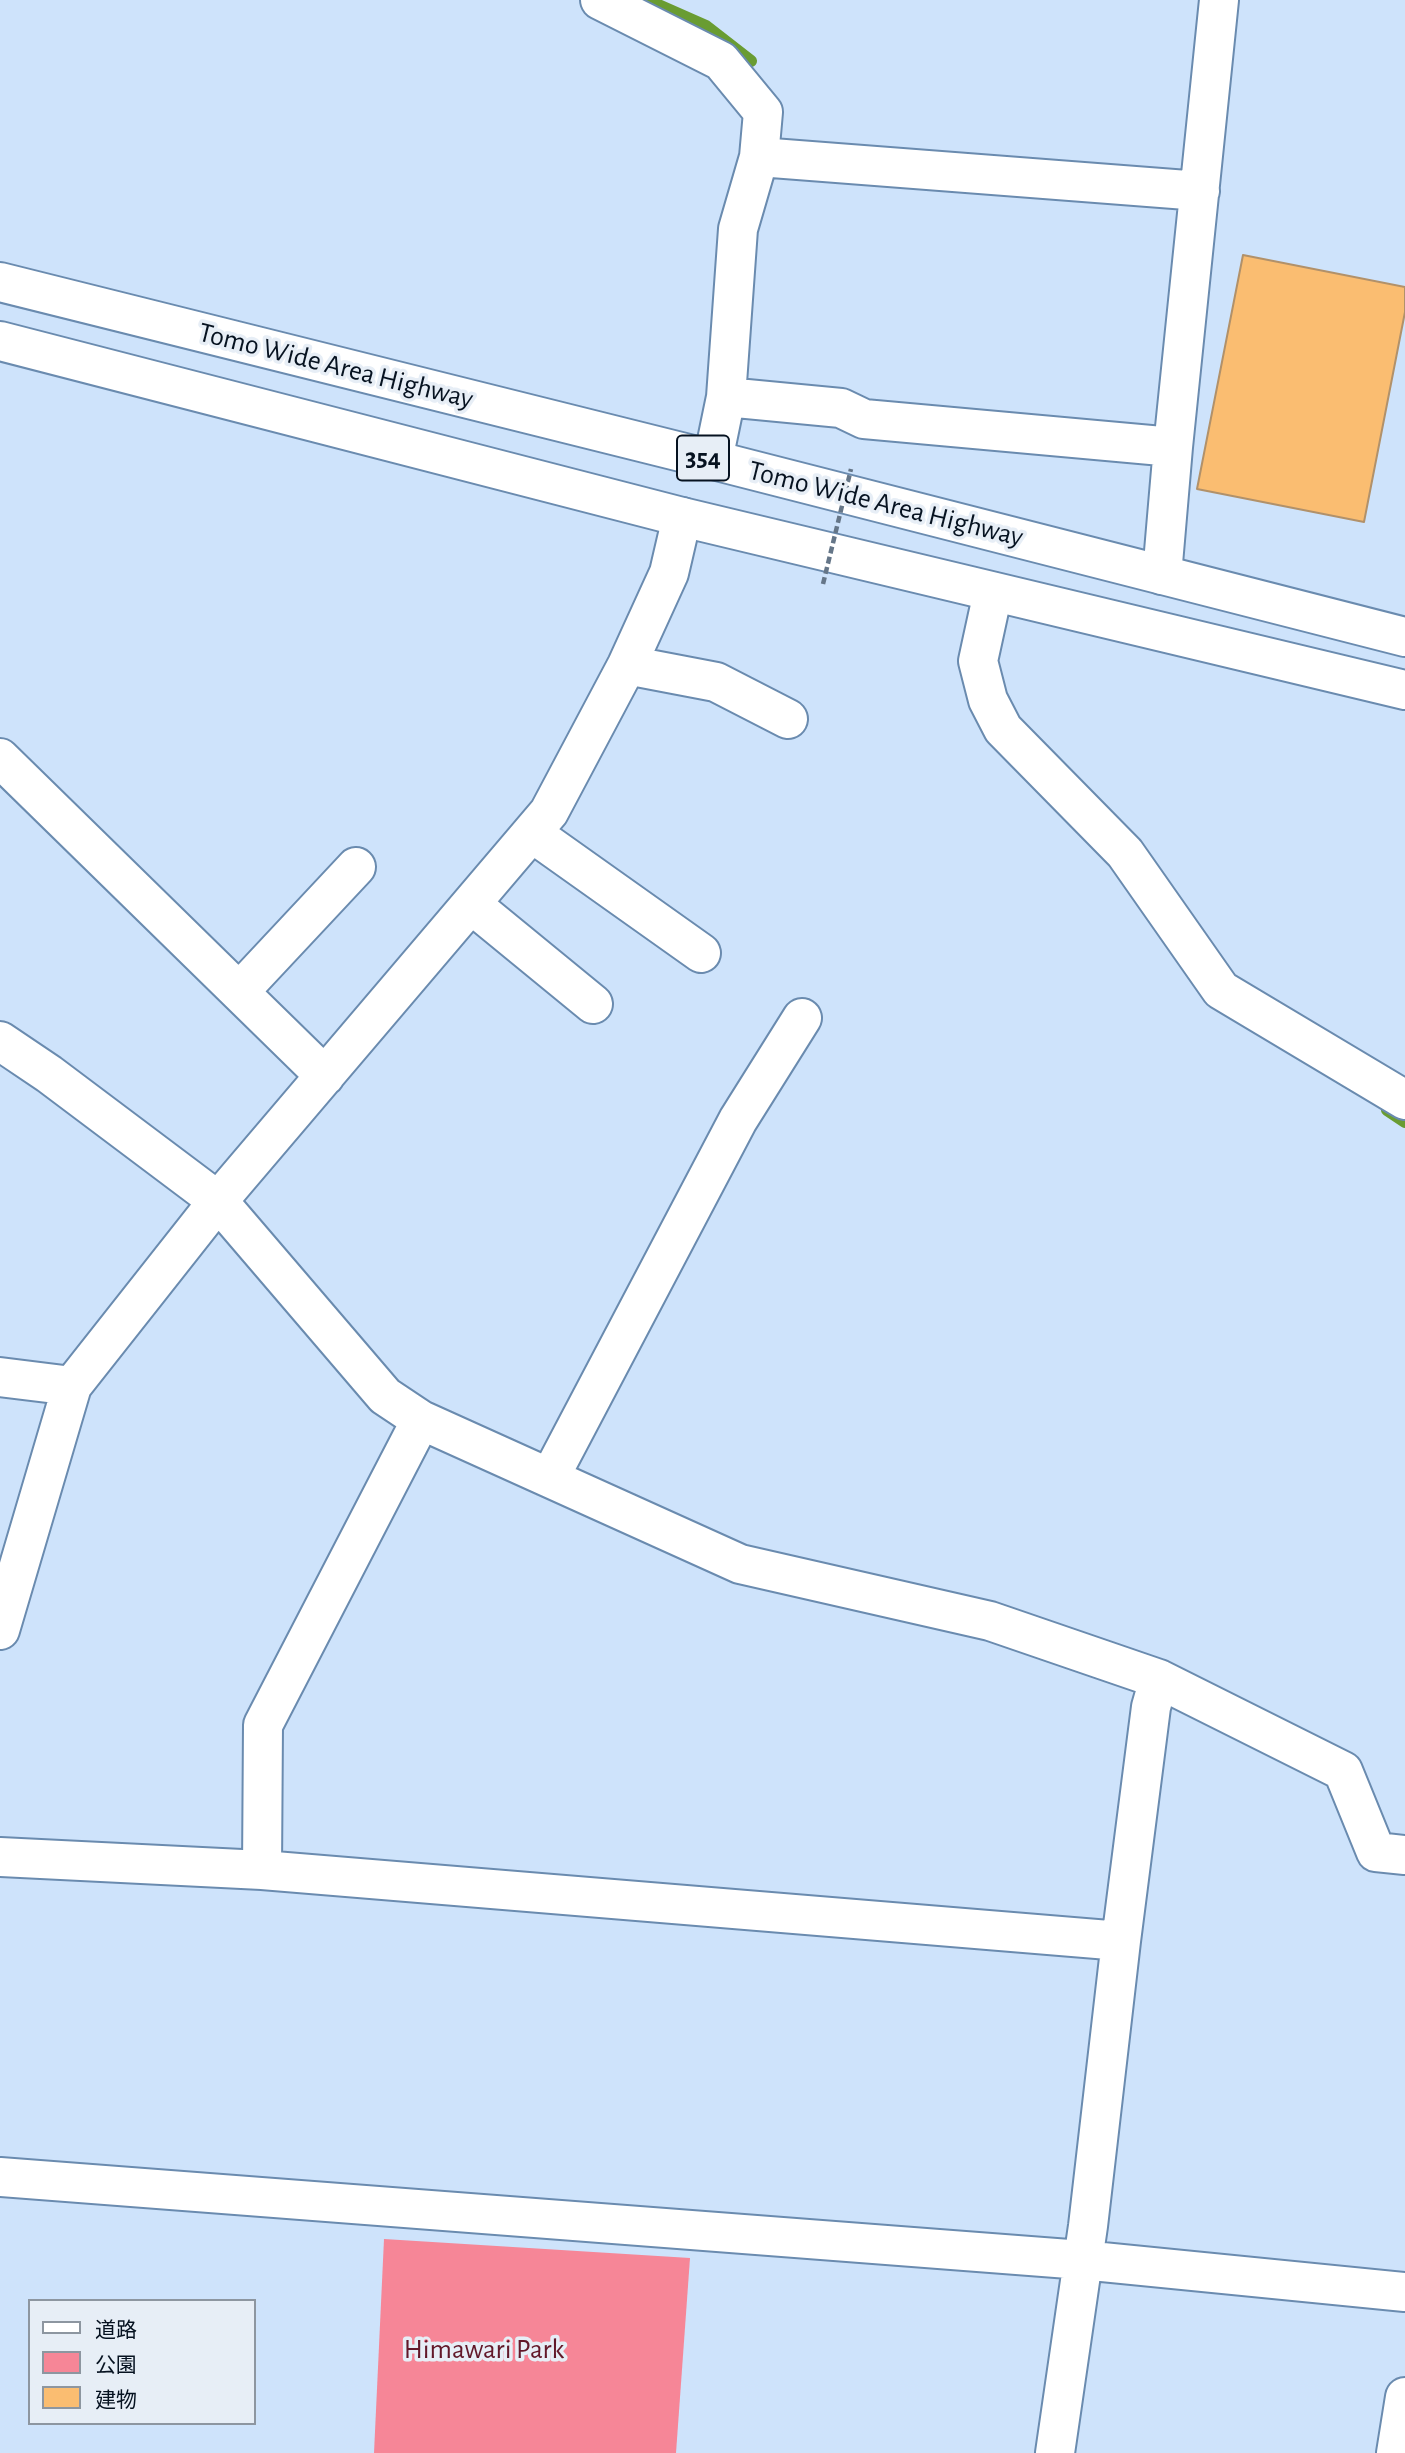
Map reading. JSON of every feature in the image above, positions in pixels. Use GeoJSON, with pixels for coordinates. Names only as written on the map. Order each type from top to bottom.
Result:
{"type":"FeatureCollection","features":[{"type":"Feature","properties":{"kind":"main road"},"geometry":{"type":"LineString","coordinates":[[600,0],[721,61],[764,112],[759,157],[738,229],[726,397],[713,460]]}},
{"type":"Feature","properties":{"kind":"main road"},"geometry":{"type":"LineString","coordinates":[[1162,575],[1219,0]]}},
{"type":"Feature","properties":{"kind":"main road"},"geometry":{"type":"LineString","coordinates":[[759,157],[1199,191]]}},
{"type":"Feature","properties":{"kind":"main road","name":"Tomo Wide Area Highway"},"geometry":{"type":"LineString","coordinates":[[0,282],[1405,637]]}},
{"type":"Feature","properties":{"kind":"main road","name":"354"},"geometry":{"type":"LineString","coordinates":[[0,341],[682,517],[1405,690]]}},
{"type":"Feature","properties":{"kind":"main road"},"geometry":{"type":"LineString","coordinates":[[726,397],[841,408],[864,419],[1173,447]]}},
{"type":"Feature","properties":{"kind":"main road"},"geometry":{"type":"LineString","coordinates":[[0,1630],[72,1386],[218,1201],[549,812],[626,665],[668,573],[682,517]]}},
{"type":"Feature","properties":{"kind":"main road"},"geometry":{"type":"LineString","coordinates":[[993,592],[978,661],[988,700],[1003,729],[1125,853],[1221,990],[1405,1100]]}},
{"type":"Feature","properties":{"kind":"main road"},"geometry":{"type":"LineString","coordinates":[[626,665],[716,682],[788,719]]}},
{"type":"Feature","properties":{"kind":"main road"},"geometry":{"type":"LineString","coordinates":[[0,758],[325,1076]]}},
{"type":"Feature","properties":{"kind":"main road"},"geometry":{"type":"LineString","coordinates":[[532,833],[701,953]]}},
{"type":"Feature","properties":{"kind":"main road"},"geometry":{"type":"LineString","coordinates":[[239,992],[356,867]]}},
{"type":"Feature","properties":{"kind":"main road"},"geometry":{"type":"LineString","coordinates":[[471,904],[593,1004]]}},
{"type":"Feature","properties":{"kind":"main road"},"geometry":{"type":"LineString","coordinates":[[550,1477],[738,1121],[802,1018]]}},
{"type":"Feature","properties":{"kind":"main road"},"geometry":{"type":"LineString","coordinates":[[0,1041],[50,1074],[218,1201],[385,1396],[421,1420],[740,1564],[990,1621],[1159,1679],[1343,1771],[1376,1852],[1405,1855]]}},
{"type":"Feature","properties":{"kind":"main road"},"geometry":{"type":"LineString","coordinates":[[0,1377],[72,1386]]}},
{"type":"Feature","properties":{"kind":"main road"},"geometry":{"type":"LineString","coordinates":[[262,1870],[262,1724],[421,1420]]}},
{"type":"Feature","properties":{"kind":"main road"},"geometry":{"type":"LineString","coordinates":[[1055,2453],[1082,2260],[1151,1707],[1159,1679]]}},
{"type":"Feature","properties":{"kind":"main road"},"geometry":{"type":"LineString","coordinates":[[0,1857],[262,1870],[1121,1941]]}},
{"type":"Feature","properties":{"kind":"main road"},"geometry":{"type":"LineString","coordinates":[[0,2177],[1082,2260],[1405,2292]]}},
{"type":"Feature","properties":{"kind":"main road"},"geometry":{"type":"LineString","coordinates":[[1396,2453],[1405,2397]]}},
{"type":"Feature","properties":{"kind":"path"},"geometry":{"type":"LineString","coordinates":[[823,584],[851,469]]}},
{"type":"Feature","properties":{"kind":"green space","name":"Himawari Park"},"geometry":{"type":"Polygon","coordinates":[[[384,2239],[690,2258],[676,2453],[374,2453],[384,2239]]]}},
{"type":"Feature","properties":{"kind":"building"},"geometry":{"type":"Polygon","coordinates":[[[1243,255],[1405,287],[1405,312],[1364,522],[1197,489],[1243,255]]]}},
{"type":"Feature","properties":{"kind":"waterway"},"geometry":{"type":"LineString","coordinates":[[647,0],[706,26],[751,61]]}},
{"type":"Feature","properties":{"kind":"waterway"},"geometry":{"type":"LineString","coordinates":[[1387,1110],[1405,1122]]}}]}
